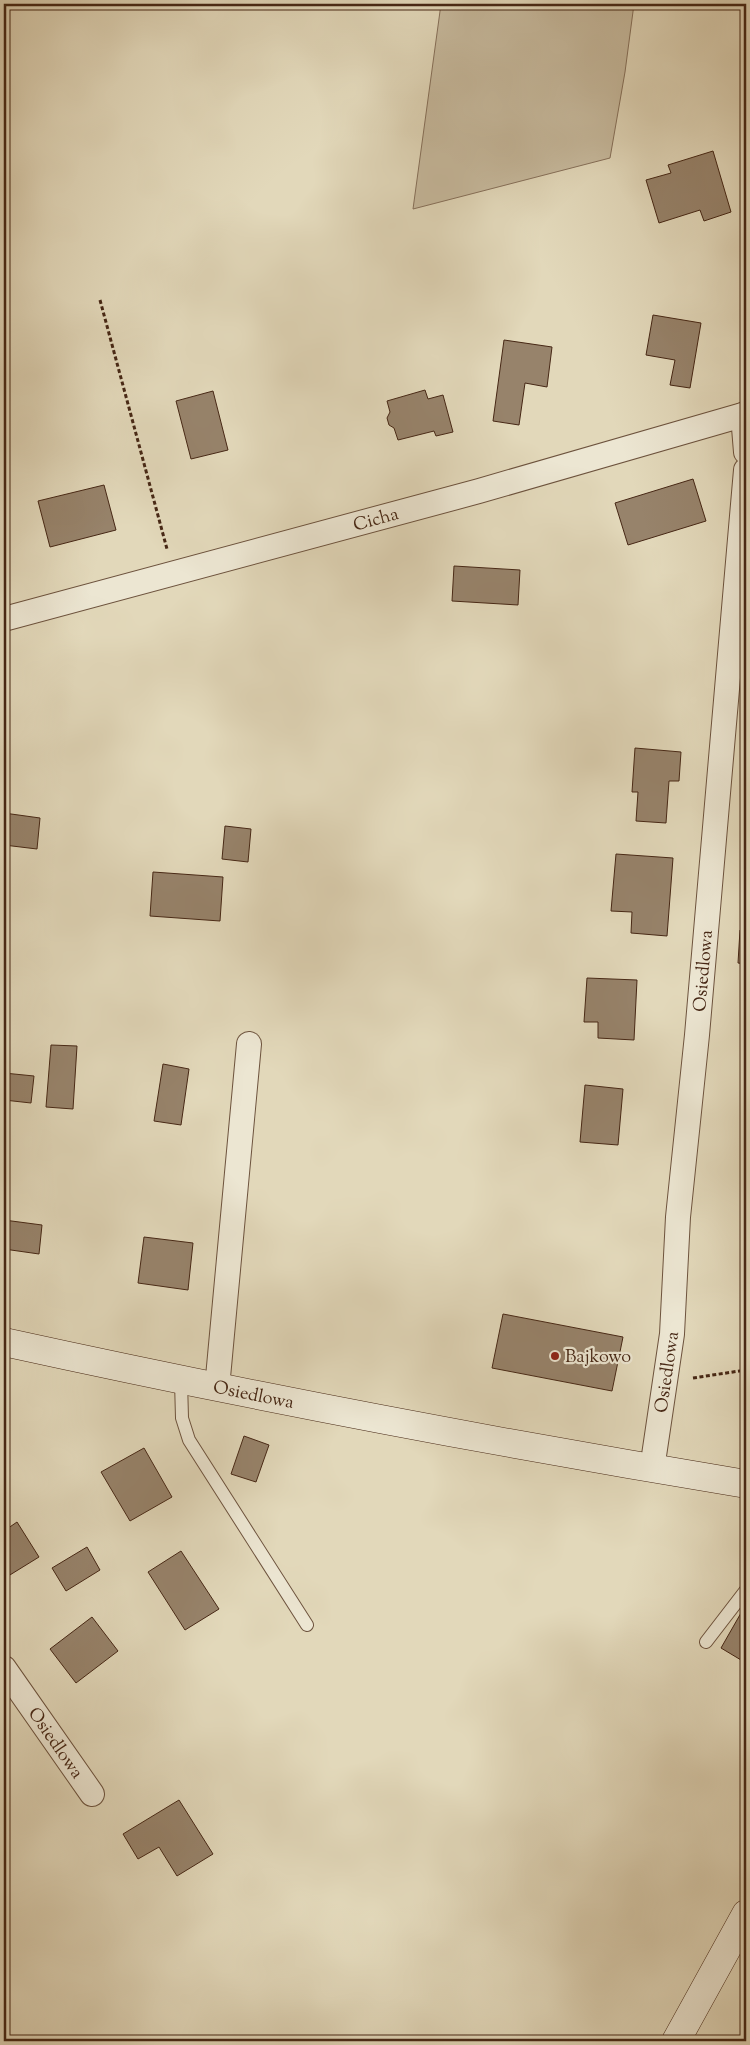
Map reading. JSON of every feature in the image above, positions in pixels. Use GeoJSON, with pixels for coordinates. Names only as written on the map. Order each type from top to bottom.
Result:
{"type":"FeatureCollection","features":[{"type":"Feature","properties":{"kind":"street","name":"Cicha"},"geometry":{"type":"LineString","coordinates":[[4,618],[480,491],[744,414]]}},
{"type":"Feature","properties":{"kind":"street"},"geometry":{"type":"LineString","coordinates":[[744,414],[746,452]]}},
{"type":"Feature","properties":{"kind":"street","name":"Osiedlowa"},"geometry":{"type":"LineString","coordinates":[[652,1469],[672,1334],[678,1217],[698,1035],[746,470]]}},
{"type":"Feature","properties":{"kind":"street"},"geometry":{"type":"LineString","coordinates":[[217,1388],[249,1044]]}},
{"type":"Feature","properties":{"kind":"street","name":"Osiedlowa"},"geometry":{"type":"LineString","coordinates":[[4,1342],[217,1388],[652,1469],[746,1484]]}},
{"type":"Feature","properties":{"kind":"street","name":"Osiedlowa"},"geometry":{"type":"LineString","coordinates":[[4,1668],[92,1794]]}},
{"type":"Feature","properties":{"kind":"street"},"geometry":{"type":"LineString","coordinates":[[676,2041],[746,1914]]}},
{"type":"Feature","properties":{"kind":"lane"},"geometry":{"type":"LineString","coordinates":[[181,1381],[182,1418],[189,1440],[307,1626]]}},
{"type":"Feature","properties":{"kind":"lane"},"geometry":{"type":"LineString","coordinates":[[706,1642],[746,1590]]}},
{"type":"Feature","properties":{"kind":"path"},"geometry":{"type":"LineString","coordinates":[[100,300],[174,573]]}},
{"type":"Feature","properties":{"kind":"path"},"geometry":{"type":"LineString","coordinates":[[665,1383],[746,1370]]}},
{"type":"Feature","properties":{"kind":"shaded area"},"geometry":{"type":"Polygon","coordinates":[[[441,4],[634,4],[625,72],[610,158],[413,209],[441,4]]]}},
{"type":"Feature","properties":{"kind":"building"},"geometry":{"type":"Polygon","coordinates":[[[713,151],[731,212],[704,221],[700,210],[659,223],[646,180],[671,173],[668,165],[713,151]]]}},
{"type":"Feature","properties":{"kind":"building"},"geometry":{"type":"Polygon","coordinates":[[[653,315],[701,323],[690,388],[670,385],[675,360],[646,355],[653,315]]]}},
{"type":"Feature","properties":{"kind":"building"},"geometry":{"type":"Polygon","coordinates":[[[504,340],[552,347],[547,387],[525,383],[519,425],[493,421],[504,340]]]}},
{"type":"Feature","properties":{"kind":"building"},"geometry":{"type":"Polygon","coordinates":[[[425,390],[428,399],[443,395],[453,432],[436,436],[434,431],[398,440],[394,428],[389,425],[387,418],[390,412],[387,401],[425,390]]]}},
{"type":"Feature","properties":{"kind":"building"},"geometry":{"type":"Polygon","coordinates":[[[213,391],[228,450],[191,459],[176,401],[213,391]]]}},
{"type":"Feature","properties":{"kind":"building"},"geometry":{"type":"Polygon","coordinates":[[[693,479],[706,521],[628,545],[615,503],[693,479]]]}},
{"type":"Feature","properties":{"kind":"building"},"geometry":{"type":"Polygon","coordinates":[[[104,485],[116,530],[50,547],[38,501],[104,485]]]}},
{"type":"Feature","properties":{"kind":"building"},"geometry":{"type":"Polygon","coordinates":[[[454,566],[520,570],[518,605],[452,601],[454,566]]]}},
{"type":"Feature","properties":{"kind":"building"},"geometry":{"type":"Polygon","coordinates":[[[635,748],[681,752],[679,781],[669,781],[666,823],[636,821],[638,792],[632,792],[635,748]]]}},
{"type":"Feature","properties":{"kind":"building"},"geometry":{"type":"Polygon","coordinates":[[[4,813],[40,818],[37,849],[4,845],[4,813]]]}},
{"type":"Feature","properties":{"kind":"building"},"geometry":{"type":"Polygon","coordinates":[[[225,826],[251,829],[248,862],[222,859],[225,826]]]}},
{"type":"Feature","properties":{"kind":"building"},"geometry":{"type":"Polygon","coordinates":[[[616,854],[673,858],[667,936],[631,933],[632,912],[611,911],[616,854]]]}},
{"type":"Feature","properties":{"kind":"building"},"geometry":{"type":"Polygon","coordinates":[[[153,872],[223,877],[220,921],[150,916],[153,872]]]}},
{"type":"Feature","properties":{"kind":"building"},"geometry":{"type":"Polygon","coordinates":[[[740,930],[746,930],[746,964],[738,963],[740,930]]]}},
{"type":"Feature","properties":{"kind":"building"},"geometry":{"type":"Polygon","coordinates":[[[587,978],[637,980],[634,1040],[598,1038],[598,1022],[584,1022],[587,978]]]}},
{"type":"Feature","properties":{"kind":"building"},"geometry":{"type":"Polygon","coordinates":[[[51,1045],[77,1046],[73,1109],[46,1107],[51,1045]]]}},
{"type":"Feature","properties":{"kind":"building"},"geometry":{"type":"Polygon","coordinates":[[[163,1064],[189,1069],[181,1125],[154,1121],[163,1064]]]}},
{"type":"Feature","properties":{"kind":"building"},"geometry":{"type":"Polygon","coordinates":[[[4,1073],[34,1076],[31,1103],[4,1100],[4,1073]]]}},
{"type":"Feature","properties":{"kind":"building"},"geometry":{"type":"Polygon","coordinates":[[[585,1085],[623,1089],[618,1145],[580,1142],[585,1085]]]}},
{"type":"Feature","properties":{"kind":"building"},"geometry":{"type":"Polygon","coordinates":[[[4,1220],[42,1225],[39,1254],[4,1249],[4,1220]]]}},
{"type":"Feature","properties":{"kind":"building"},"geometry":{"type":"Polygon","coordinates":[[[144,1237],[193,1243],[188,1290],[138,1283],[144,1237]]]}},
{"type":"Feature","properties":{"kind":"building"},"geometry":{"type":"Polygon","coordinates":[[[503,1314],[623,1337],[612,1391],[492,1368],[503,1314]]]}},
{"type":"Feature","properties":{"kind":"building"},"geometry":{"type":"Polygon","coordinates":[[[244,1436],[269,1445],[256,1482],[231,1474],[244,1436]]]}},
{"type":"Feature","properties":{"kind":"building"},"geometry":{"type":"Polygon","coordinates":[[[144,1448],[172,1497],[130,1521],[101,1472],[144,1448]]]}},
{"type":"Feature","properties":{"kind":"building"},"geometry":{"type":"Polygon","coordinates":[[[17,1522],[39,1557],[5,1578],[4,1531],[17,1522]]]}},
{"type":"Feature","properties":{"kind":"building"},"geometry":{"type":"Polygon","coordinates":[[[87,1547],[100,1570],[66,1591],[52,1568],[87,1547]]]}},
{"type":"Feature","properties":{"kind":"building"},"geometry":{"type":"Polygon","coordinates":[[[181,1551],[219,1609],[185,1630],[148,1572],[181,1551]]]}},
{"type":"Feature","properties":{"kind":"building"},"geometry":{"type":"Polygon","coordinates":[[[746,1607],[746,1663],[721,1648],[746,1607]]]}},
{"type":"Feature","properties":{"kind":"building"},"geometry":{"type":"Polygon","coordinates":[[[92,1617],[118,1651],[76,1683],[50,1649],[92,1617]]]}},
{"type":"Feature","properties":{"kind":"building"},"geometry":{"type":"Polygon","coordinates":[[[179,1800],[213,1854],[177,1876],[159,1847],[138,1859],[123,1834],[179,1800]]]}},
{"type":"Feature","properties":{"kind":"place","name":"Bajkowo"},"geometry":{"type":"Point","coordinates":[555,1356]}}]}
